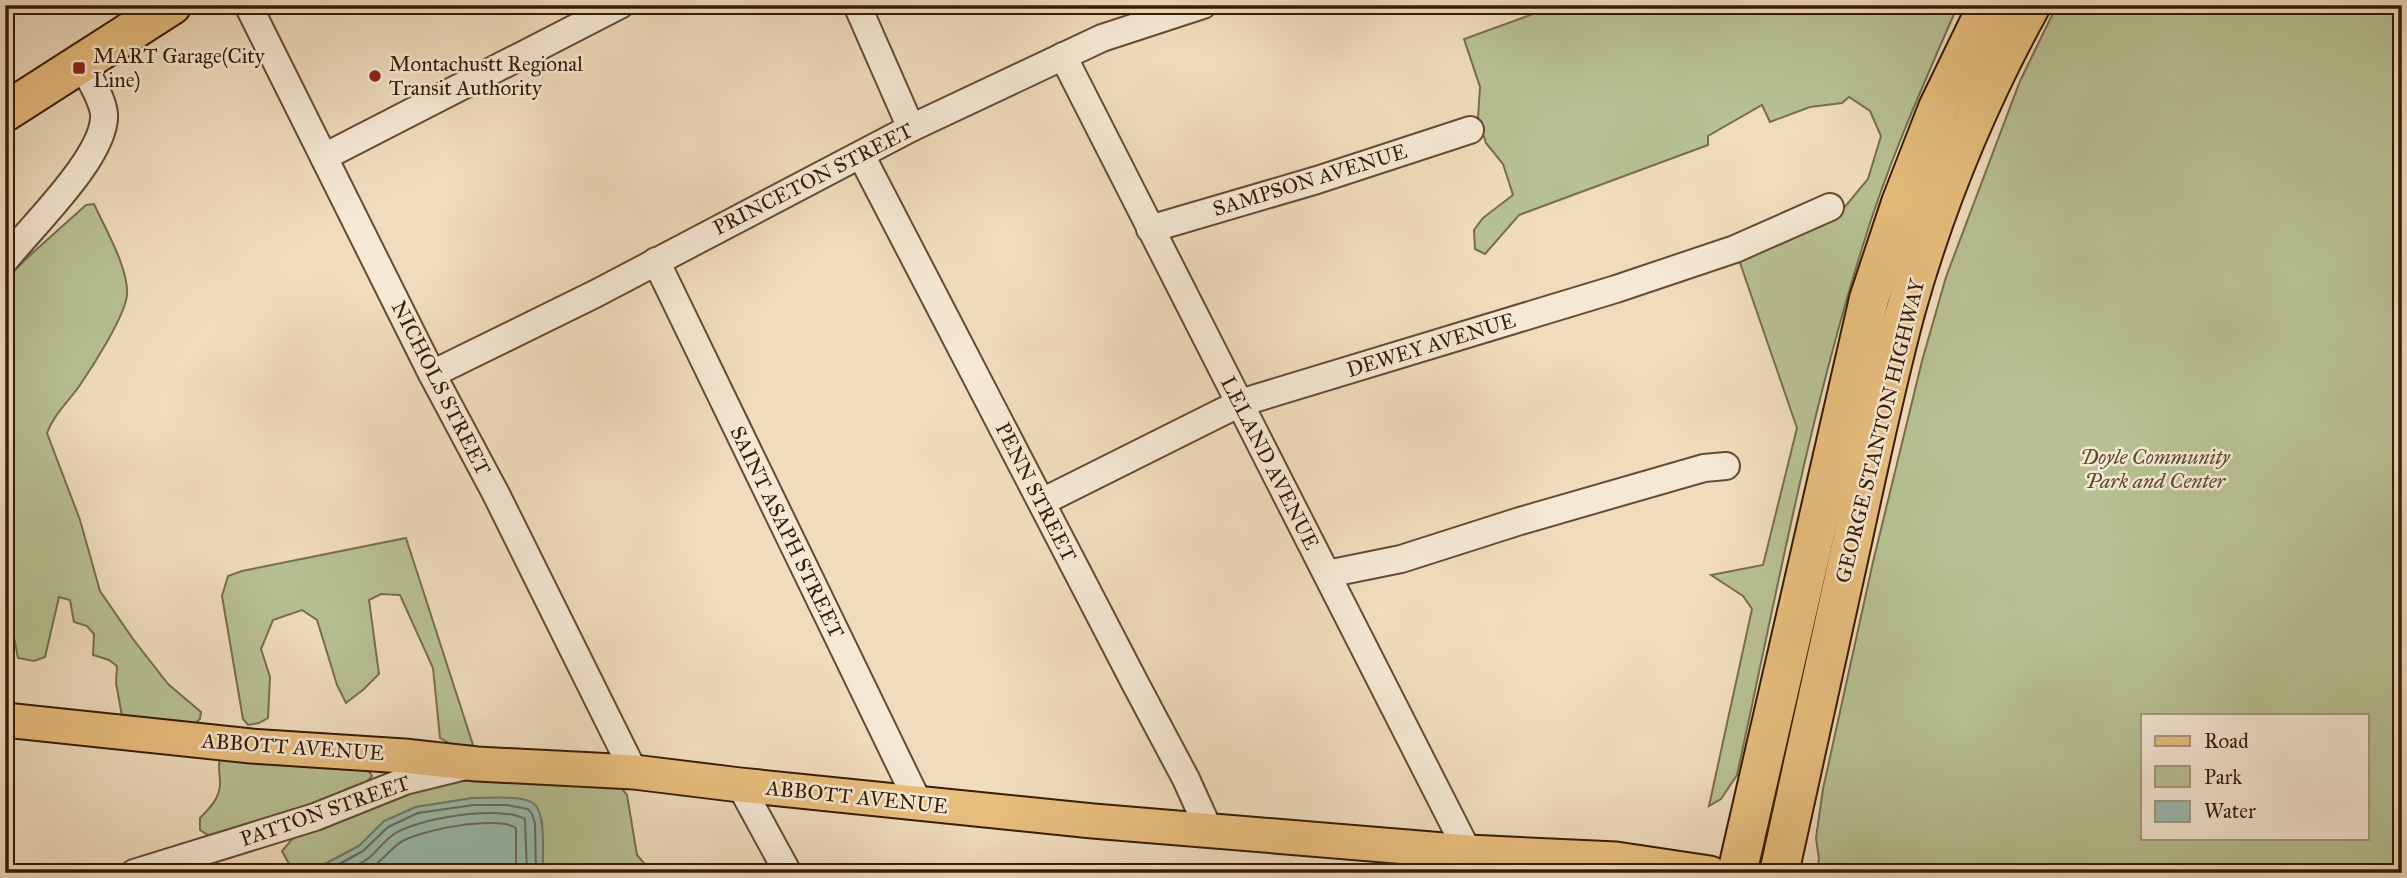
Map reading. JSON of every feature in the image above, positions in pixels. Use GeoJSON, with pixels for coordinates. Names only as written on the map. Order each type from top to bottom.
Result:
{"type":"FeatureCollection","features":[{"type":"Feature","properties":{"kind":"highway"},"geometry":{"type":"LineString","coordinates":[[5,112],[172,5]]}},
{"type":"Feature","properties":{"kind":"highway","name":"GEORGE STANTON HIGHWAY"},"geometry":{"type":"LineString","coordinates":[[1737,873],[1869,299],[1901,203],[1938,108],[1988,5]]}},
{"type":"Feature","properties":{"kind":"highway","name":"GEORGE STANTON HIGHWAY"},"geometry":{"type":"LineString","coordinates":[[1781,872],[1868,463],[1907,306],[1931,230],[1976,112],[2031,5]]}},
{"type":"Feature","properties":{"kind":"main road","name":"ABBOTT AVENUE"},"geometry":{"type":"LineString","coordinates":[[5,720],[251,746],[404,756],[477,764],[634,772],[919,804],[1209,830],[1468,862],[1616,859],[1710,873]]}},
{"type":"Feature","properties":{"kind":"street","name":"NICHOLS STREET"},"geometry":{"type":"LineString","coordinates":[[248,5],[634,772]]}},
{"type":"Feature","properties":{"kind":"street"},"geometry":{"type":"LineString","coordinates":[[324,157],[620,5]]}},
{"type":"Feature","properties":{"kind":"street"},"geometry":{"type":"LineString","coordinates":[[857,5],[911,128]]}},
{"type":"Feature","properties":{"kind":"street","name":"PRINCETON STREET"},"geometry":{"type":"LineString","coordinates":[[432,374],[595,294],[911,128],[1102,38],[1203,5]]}},
{"type":"Feature","properties":{"kind":"street","name":"LELAND AVENUE"},"geometry":{"type":"LineString","coordinates":[[1063,56],[1327,574],[1468,862]]}},
{"type":"Feature","properties":{"kind":"street"},"geometry":{"type":"LineString","coordinates":[[5,260],[73,180],[90,158],[98,142],[104,113],[98,94],[82,65]]}},
{"type":"Feature","properties":{"kind":"street","name":"SAMPSON AVENUE"},"geometry":{"type":"LineString","coordinates":[[1150,229],[1317,180],[1470,130]]}},
{"type":"Feature","properties":{"kind":"street","name":"PENN STREET"},"geometry":{"type":"LineString","coordinates":[[861,155],[1181,769],[1209,830]]}},
{"type":"Feature","properties":{"kind":"street","name":"DEWEY AVENUE"},"geometry":{"type":"LineString","coordinates":[[1042,502],[1240,403],[1616,289],[1735,248],[1830,207]]}},
{"type":"Feature","properties":{"kind":"street","name":"SAINT ASAPH STREET"},"geometry":{"type":"LineString","coordinates":[[656,261],[919,804]]}},
{"type":"Feature","properties":{"kind":"street"},"geometry":{"type":"LineString","coordinates":[[1327,574],[1401,559],[1520,521],[1704,468],[1726,466]]}},
{"type":"Feature","properties":{"kind":"street","name":"PATTON STREET"},"geometry":{"type":"LineString","coordinates":[[134,873],[315,817],[404,781],[477,764]]}},
{"type":"Feature","properties":{"kind":"street"},"geometry":{"type":"LineString","coordinates":[[740,785],[788,873]]}},
{"type":"Feature","properties":{"kind":"green space"},"geometry":{"type":"Polygon","coordinates":[[[1558,5],[1958,5],[1896,152],[1864,242],[1810,440],[1737,775],[1721,799],[1709,806],[1752,609],[1743,596],[1711,575],[1763,565],[1797,428],[1738,257],[1839,214],[1868,179],[1881,136],[1870,111],[1849,97],[1842,103],[1810,107],[1770,122],[1762,105],[1708,136],[1708,145],[1519,215],[1485,254],[1475,249],[1474,230],[1483,218],[1513,195],[1503,164],[1486,143],[1478,118],[1480,87],[1464,39],[1558,5]]]}},
{"type":"Feature","properties":{"kind":"green space","name":"Doyle Community Park and Center"},"geometry":{"type":"Polygon","coordinates":[[[2057,5],[2402,5],[2402,873],[1816,873],[1819,859],[1816,838],[1823,789],[1873,562],[1922,361],[1946,277],[2020,81],[2057,5]]]}},
{"type":"Feature","properties":{"kind":"green space"},"geometry":{"type":"Polygon","coordinates":[[[94,204],[120,261],[127,295],[108,341],[47,433],[80,520],[100,591],[168,684],[201,712],[200,719],[193,725],[122,716],[116,683],[117,666],[109,660],[93,655],[94,634],[87,626],[74,622],[70,600],[59,597],[45,657],[34,661],[18,658],[10,617],[5,609],[5,280],[86,205],[94,204]]]}},
{"type":"Feature","properties":{"kind":"green space"},"geometry":{"type":"Polygon","coordinates":[[[406,538],[473,745],[456,747],[440,738],[433,668],[400,595],[381,594],[369,600],[379,674],[346,703],[337,685],[317,620],[302,610],[273,620],[261,649],[270,677],[268,718],[248,725],[243,719],[222,596],[228,576],[406,538]]]}},
{"type":"Feature","properties":{"kind":"green space"},"geometry":{"type":"Polygon","coordinates":[[[221,753],[366,767],[372,776],[364,785],[348,793],[208,835],[200,830],[200,818],[218,793],[221,753]]]}},
{"type":"Feature","properties":{"kind":"green space"},"geometry":{"type":"Polygon","coordinates":[[[461,778],[614,779],[627,795],[637,855],[649,869],[695,873],[543,873],[542,821],[508,798],[473,798],[416,807],[384,821],[359,846],[308,873],[294,873],[282,851],[293,838],[397,797],[461,778]]]}},
{"type":"Feature","properties":{"kind":"water"},"geometry":{"type":"Polygon","coordinates":[[[473,798],[513,798],[533,803],[542,825],[543,873],[308,873],[359,846],[384,821],[416,807],[473,798]]]}},
{"type":"Feature","properties":{"kind":"place","name":"MART Garage(City Line)"},"geometry":{"type":"Point","coordinates":[79,68]}},
{"type":"Feature","properties":{"kind":"place","name":"Montachustt Regional Transit Authority"},"geometry":{"type":"Point","coordinates":[375,76]}}]}
